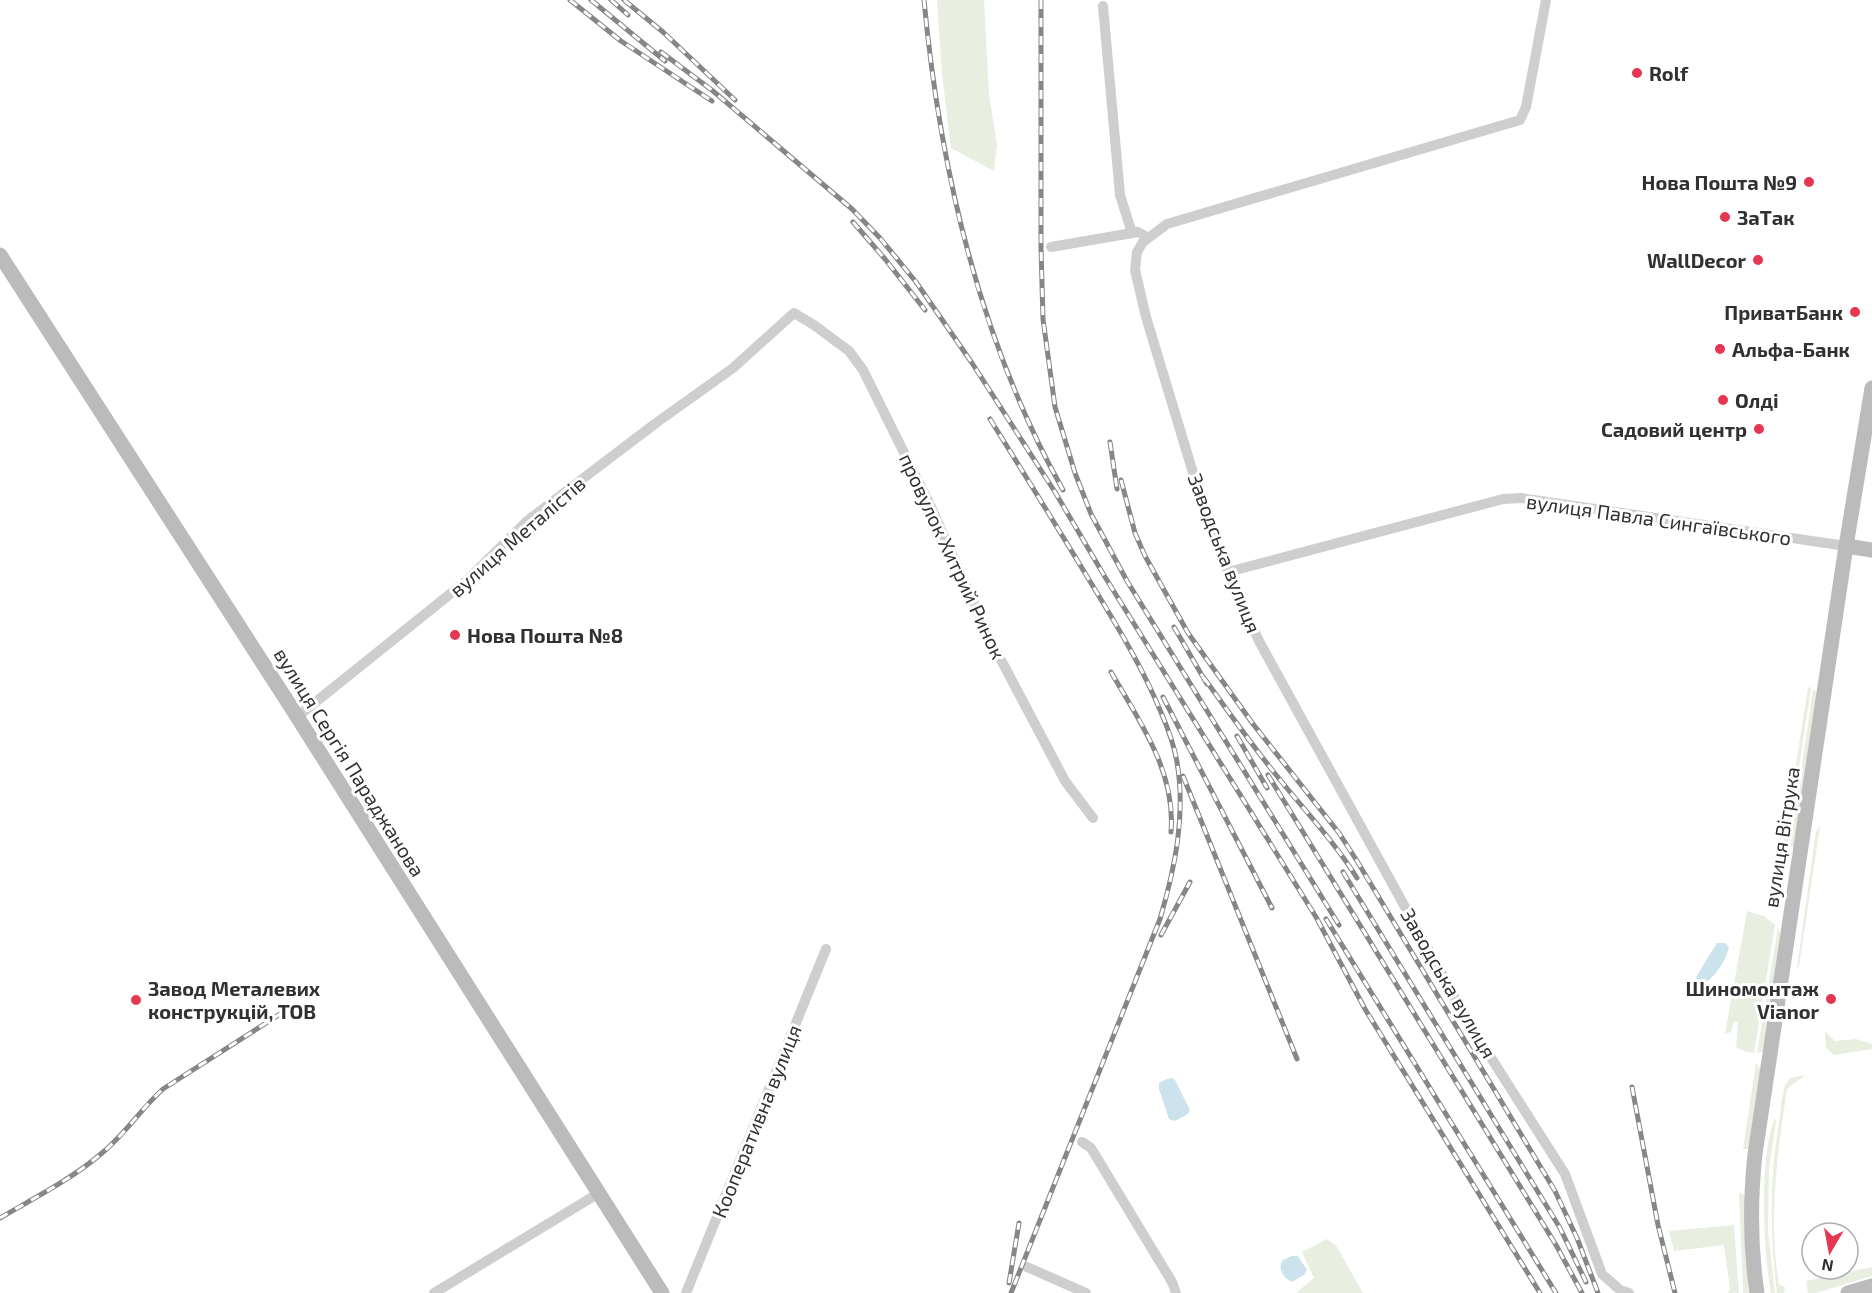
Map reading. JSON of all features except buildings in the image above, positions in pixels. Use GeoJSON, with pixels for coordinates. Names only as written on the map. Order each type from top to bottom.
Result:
{"type":"FeatureCollection","features":[{"type":"Feature","properties":{"kind":"main road","name":"вулиця Сергія Параджанова"},"geometry":{"type":"LineString","coordinates":[[0,255],[297,717],[662,1293]]}},
{"type":"Feature","properties":{"kind":"main road","name":"вулиця Вітрука"},"geometry":{"type":"LineString","coordinates":[[1765,1293],[1758,1248],[1761,1155],[1872,388]]}},
{"type":"Feature","properties":{"kind":"main road","name":"вулиця Вітрука"},"geometry":{"type":"LineString","coordinates":[[1757,1293],[1752,1260],[1751,1224],[1751,1190],[1755,1154],[1850,547],[1872,425]]}},
{"type":"Feature","properties":{"kind":"main road"},"geometry":{"type":"LineString","coordinates":[[1850,547],[1872,550]]}},
{"type":"Feature","properties":{"kind":"main road"},"geometry":{"type":"LineString","coordinates":[[1848,1293],[1872,1286]]}},
{"type":"Feature","properties":{"kind":"street"},"geometry":{"type":"LineString","coordinates":[[1051,247],[1137,232],[1147,237],[1167,224],[1517,121],[1523,116],[1527,107],[1546,0]]}},
{"type":"Feature","properties":{"kind":"street"},"geometry":{"type":"LineString","coordinates":[[1103,6],[1120,195],[1132,233]]}},
{"type":"Feature","properties":{"kind":"street","name":"Заводська вулиця"},"geometry":{"type":"LineString","coordinates":[[1147,237],[1137,252],[1135,264],[1146,317],[1203,506],[1228,572],[1259,641],[1467,1020],[1564,1174],[1602,1274],[1620,1290],[1629,1293]]}},
{"type":"Feature","properties":{"kind":"street","name":"вулиця Металістів"},"geometry":{"type":"LineString","coordinates":[[297,717],[465,582],[527,522],[656,423],[734,368],[794,313]]}},
{"type":"Feature","properties":{"kind":"street","name":"провулок Хитрий Ринок"},"geometry":{"type":"LineString","coordinates":[[794,313],[849,351],[863,370],[932,507],[990,639],[1065,781],[1093,818]]}},
{"type":"Feature","properties":{"kind":"street","name":"вулиця Павла Сингаївського"},"geometry":{"type":"LineString","coordinates":[[1228,572],[1503,499],[1521,498],[1850,547]]}},
{"type":"Feature","properties":{"kind":"street","name":"Кооперативна вулиця"},"geometry":{"type":"LineString","coordinates":[[686,1293],[826,949]]}},
{"type":"Feature","properties":{"kind":"street"},"geometry":{"type":"LineString","coordinates":[[1082,1142],[1091,1148],[1172,1282],[1176,1293]]}},
{"type":"Feature","properties":{"kind":"street"},"geometry":{"type":"LineString","coordinates":[[434,1293],[599,1193]]}},
{"type":"Feature","properties":{"kind":"street"},"geometry":{"type":"LineString","coordinates":[[1027,1267],[1086,1293]]}},
{"type":"Feature","properties":{"kind":"shaded area"},"geometry":{"type":"Polygon","coordinates":[[[937,0],[984,0],[989,94],[997,145],[994,171],[951,148],[942,74],[937,0]]]}},
{"type":"Feature","properties":{"kind":"shaded area"},"geometry":{"type":"Polygon","coordinates":[[[1808,687],[1811,688],[1787,847],[1783,848],[1808,687]]]}},
{"type":"Feature","properties":{"kind":"shaded area"},"geometry":{"type":"Polygon","coordinates":[[[1813,689],[1817,692],[1795,846],[1790,847],[1813,689]]]}},
{"type":"Feature","properties":{"kind":"shaded area"},"geometry":{"type":"Polygon","coordinates":[[[1820,826],[1799,966],[1797,968],[1816,831],[1820,826]]]}},
{"type":"Feature","properties":{"kind":"shaded area"},"geometry":{"type":"Polygon","coordinates":[[[1747,911],[1764,916],[1775,925],[1754,1053],[1736,1047],[1738,1022],[1734,1021],[1731,1032],[1725,1034],[1747,911]]]}},
{"type":"Feature","properties":{"kind":"shaded area"},"geometry":{"type":"Polygon","coordinates":[[[1778,928],[1781,936],[1764,1049],[1757,1053],[1778,928]]]}},
{"type":"Feature","properties":{"kind":"shaded area"},"geometry":{"type":"Polygon","coordinates":[[[1825,1031],[1835,1041],[1856,1039],[1872,1044],[1872,1049],[1834,1055],[1826,1048],[1825,1031]]]}},
{"type":"Feature","properties":{"kind":"shaded area"},"geometry":{"type":"Polygon","coordinates":[[[1756,1063],[1761,1070],[1748,1149],[1743,1149],[1756,1063]]]}},
{"type":"Feature","properties":{"kind":"shaded area"},"geometry":{"type":"Polygon","coordinates":[[[1805,1075],[1787,1089],[1780,1138],[1775,1187],[1774,1236],[1779,1285],[1785,1287],[1784,1293],[1777,1293],[1773,1250],[1773,1166],[1786,1083],[1790,1078],[1805,1075]]]}},
{"type":"Feature","properties":{"kind":"shaded area"},"geometry":{"type":"Polygon","coordinates":[[[1775,1118],[1769,1167],[1768,1232],[1775,1293],[1771,1293],[1766,1253],[1764,1204],[1766,1156],[1775,1118]]]}},
{"type":"Feature","properties":{"kind":"shaded area"},"geometry":{"type":"Polygon","coordinates":[[[1739,1193],[1743,1194],[1745,1199],[1745,1250],[1749,1293],[1743,1293],[1739,1193]]]}},
{"type":"Feature","properties":{"kind":"shaded area"},"geometry":{"type":"Polygon","coordinates":[[[1734,1225],[1739,1293],[1728,1293],[1730,1289],[1724,1245],[1674,1251],[1669,1231],[1734,1225]]]}},
{"type":"Feature","properties":{"kind":"shaded area"},"geometry":{"type":"Polygon","coordinates":[[[1327,1239],[1337,1247],[1363,1293],[1296,1293],[1314,1278],[1302,1252],[1327,1239]]]}},
{"type":"Feature","properties":{"kind":"shaded area"},"geometry":{"type":"Polygon","coordinates":[[[1872,1267],[1872,1276],[1860,1280],[1860,1270],[1872,1267]]]}},
{"type":"Feature","properties":{"kind":"shaded area"},"geometry":{"type":"Polygon","coordinates":[[[1806,1281],[1856,1281],[1816,1293],[1808,1293],[1806,1281]]]}},
{"type":"Feature","properties":{"kind":"water"},"geometry":{"type":"Polygon","coordinates":[[[1717,943],[1725,943],[1729,947],[1728,952],[1723,963],[1702,985],[1696,977],[1717,943]]]}},
{"type":"Feature","properties":{"kind":"water"},"geometry":{"type":"Polygon","coordinates":[[[1167,1079],[1175,1080],[1190,1110],[1188,1114],[1175,1121],[1169,1119],[1159,1089],[1159,1083],[1167,1079]]]}},
{"type":"Feature","properties":{"kind":"water"},"geometry":{"type":"Polygon","coordinates":[[[1292,1256],[1298,1256],[1307,1270],[1304,1275],[1292,1282],[1284,1275],[1281,1263],[1292,1256]]]}},
{"type":"Feature","properties":{"kind":"railway"},"geometry":{"type":"LineString","coordinates":[[570,0],[621,41],[712,101]]}},
{"type":"Feature","properties":{"kind":"railway"},"geometry":{"type":"LineString","coordinates":[[591,0],[665,61]]}},
{"type":"Feature","properties":{"kind":"railway"},"geometry":{"type":"LineString","coordinates":[[611,0],[628,15]]}},
{"type":"Feature","properties":{"kind":"railway"},"geometry":{"type":"LineString","coordinates":[[624,0],[663,32],[735,100]]}},
{"type":"Feature","properties":{"kind":"railway"},"geometry":{"type":"LineString","coordinates":[[924,0],[941,127],[968,252],[986,314],[1008,374],[1063,490]]}},
{"type":"Feature","properties":{"kind":"railway"},"geometry":{"type":"LineString","coordinates":[[1041,0],[1043,319],[1055,407],[1075,473],[1091,514],[1127,581],[1339,925]]}},
{"type":"Feature","properties":{"kind":"railway"},"geometry":{"type":"LineString","coordinates":[[661,52],[713,91],[852,209],[880,238],[916,282],[972,363],[1055,492],[1105,577],[1316,917],[1365,1009],[1540,1293]]}},
{"type":"Feature","properties":{"kind":"railway"},"geometry":{"type":"LineString","coordinates":[[853,222],[925,310]]}},
{"type":"Feature","properties":{"kind":"railway"},"geometry":{"type":"LineString","coordinates":[[990,419],[1108,610],[1153,693],[1174,749],[1180,802],[1180,822],[1174,861],[1160,919],[1011,1293]]}},
{"type":"Feature","properties":{"kind":"railway"},"geometry":{"type":"LineString","coordinates":[[1110,442],[1117,489]]}},
{"type":"Feature","properties":{"kind":"railway"},"geometry":{"type":"LineString","coordinates":[[1121,480],[1135,533],[1145,556],[1188,633],[1253,724],[1339,833],[1357,861],[1555,1191],[1577,1238],[1598,1293]]}},
{"type":"Feature","properties":{"kind":"railway"},"geometry":{"type":"LineString","coordinates":[[1174,627],[1207,684]]}},
{"type":"Feature","properties":{"kind":"railway"},"geometry":{"type":"LineString","coordinates":[[1111,672],[1144,729],[1162,768],[1171,810],[1171,832]]}},
{"type":"Feature","properties":{"kind":"railway"},"geometry":{"type":"LineString","coordinates":[[1204,678],[1258,752],[1329,838],[1357,878]]}},
{"type":"Feature","properties":{"kind":"railway"},"geometry":{"type":"LineString","coordinates":[[1163,697],[1272,908]]}},
{"type":"Feature","properties":{"kind":"railway"},"geometry":{"type":"LineString","coordinates":[[1237,736],[1267,788]]}},
{"type":"Feature","properties":{"kind":"railway"},"geometry":{"type":"LineString","coordinates":[[1268,775],[1556,1245],[1582,1293]]}},
{"type":"Feature","properties":{"kind":"railway"},"geometry":{"type":"LineString","coordinates":[[1183,776],[1297,1059]]}},
{"type":"Feature","properties":{"kind":"railway"},"geometry":{"type":"LineString","coordinates":[[1343,872],[1560,1228],[1586,1282]]}},
{"type":"Feature","properties":{"kind":"railway"},"geometry":{"type":"LineString","coordinates":[[1161,935],[1190,882]]}},
{"type":"Feature","properties":{"kind":"railway"},"geometry":{"type":"LineString","coordinates":[[1326,919],[1556,1293]]}},
{"type":"Feature","properties":{"kind":"railway"},"geometry":{"type":"LineString","coordinates":[[0,1218],[52,1188],[90,1162],[110,1146],[163,1089],[291,1007]]}},
{"type":"Feature","properties":{"kind":"railway"},"geometry":{"type":"LineString","coordinates":[[1632,1087],[1658,1225],[1675,1293]]}},
{"type":"Feature","properties":{"kind":"railway"},"geometry":{"type":"LineString","coordinates":[[1009,1283],[1019,1223]]}},
{"type":"Feature","properties":{"kind":"place","name":"Rolf"},"geometry":{"type":"Point","coordinates":[1637,73]}},
{"type":"Feature","properties":{"kind":"place","name":"Нова Пошта №9"},"geometry":{"type":"Point","coordinates":[1809,182]}},
{"type":"Feature","properties":{"kind":"place","name":"ЗаТак"},"geometry":{"type":"Point","coordinates":[1725,217]}},
{"type":"Feature","properties":{"kind":"place","name":"WallDecor"},"geometry":{"type":"Point","coordinates":[1758,260]}},
{"type":"Feature","properties":{"kind":"place","name":"ПриватБанк"},"geometry":{"type":"Point","coordinates":[1855,312]}},
{"type":"Feature","properties":{"kind":"place","name":"Альфа-Банк"},"geometry":{"type":"Point","coordinates":[1720,349]}},
{"type":"Feature","properties":{"kind":"place","name":"Олді"},"geometry":{"type":"Point","coordinates":[1723,400]}},
{"type":"Feature","properties":{"kind":"place","name":"Садовий центр"},"geometry":{"type":"Point","coordinates":[1759,429]}},
{"type":"Feature","properties":{"kind":"place","name":"Нова Пошта №8"},"geometry":{"type":"Point","coordinates":[455,635]}},
{"type":"Feature","properties":{"kind":"place","name":"Шиномонтаж Vianor"},"geometry":{"type":"Point","coordinates":[1831,999]}},
{"type":"Feature","properties":{"kind":"place","name":"Завод Металевих конструкцій, ТОВ"},"geometry":{"type":"Point","coordinates":[136,1000]}}]}
